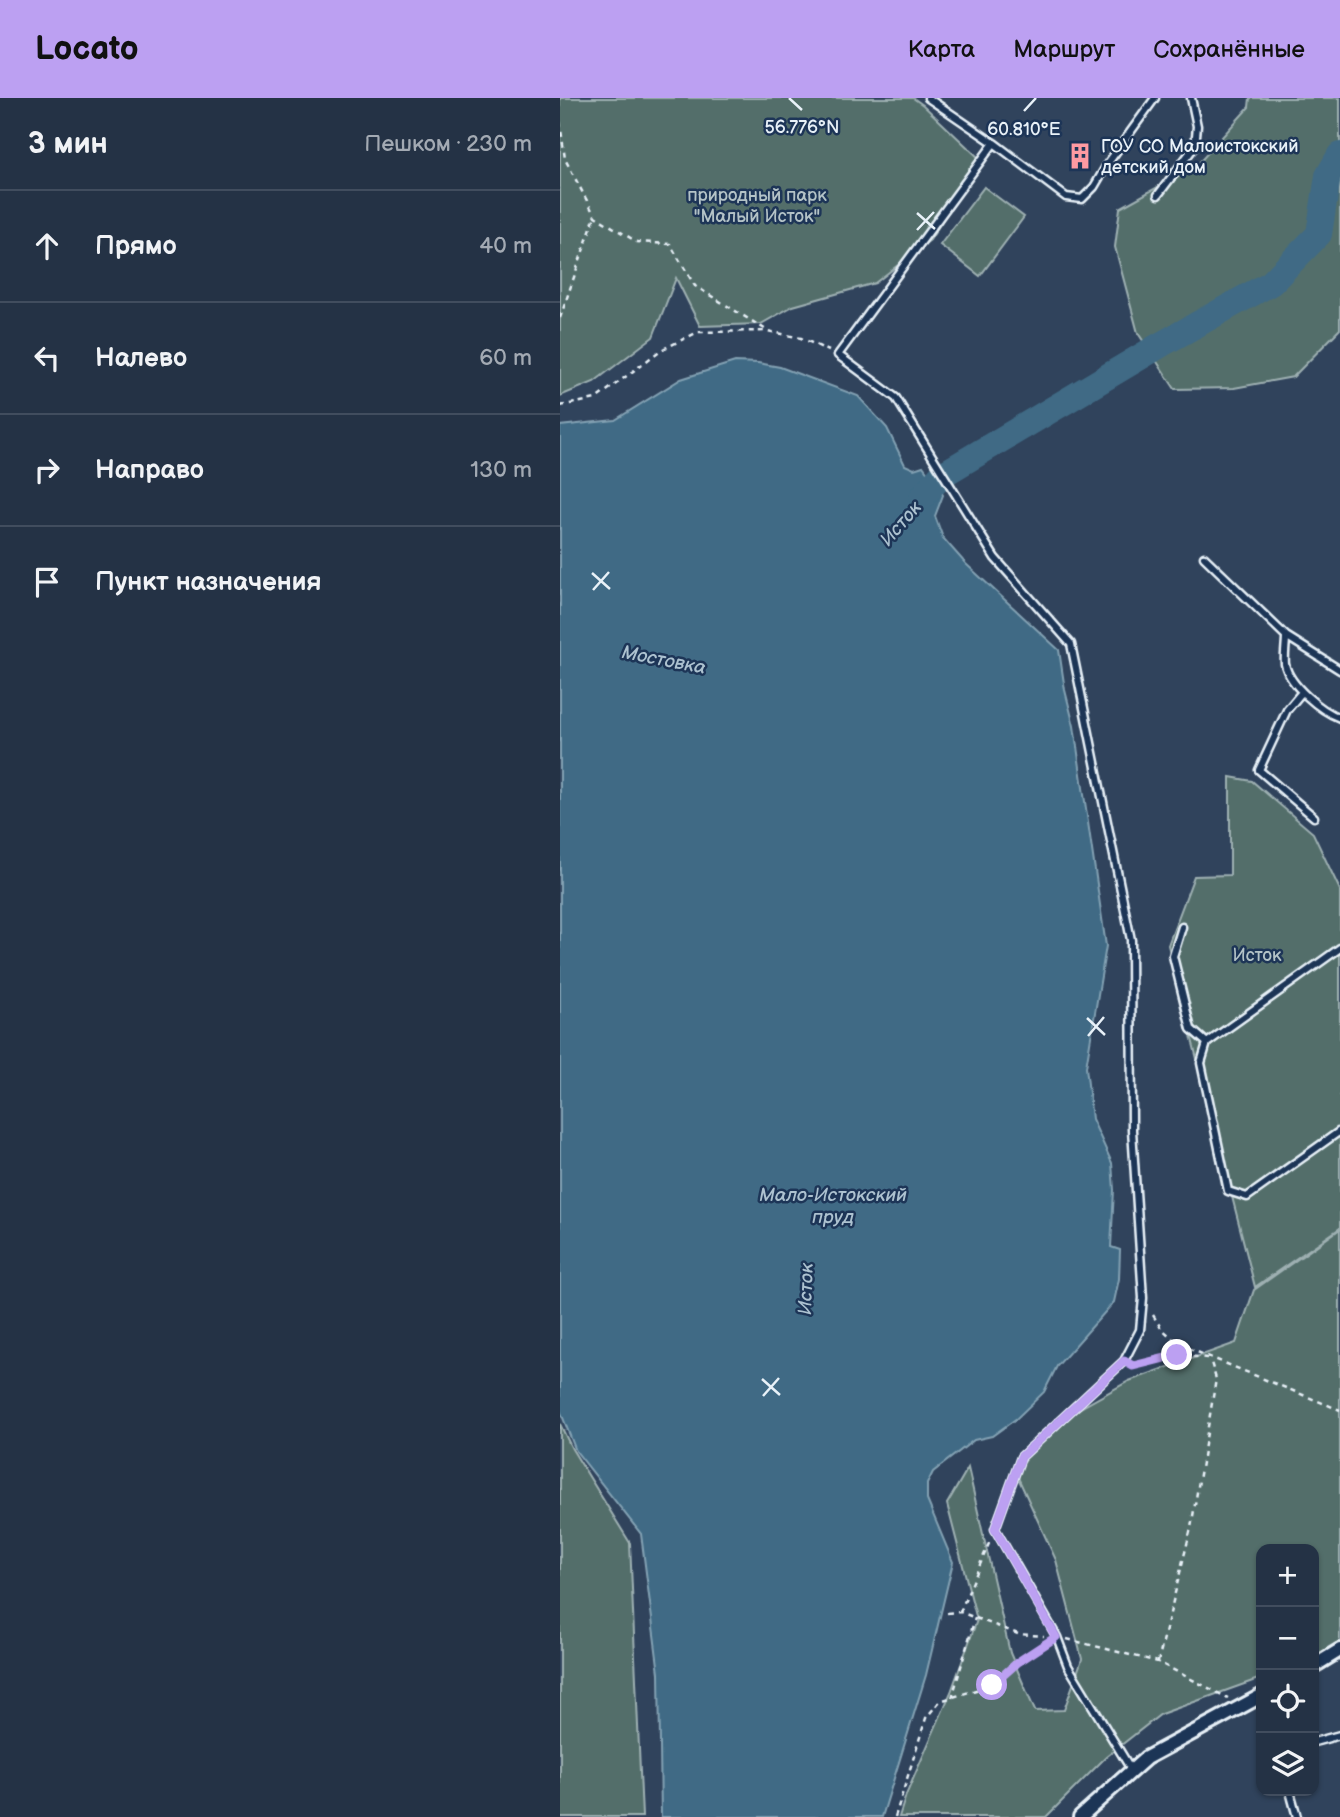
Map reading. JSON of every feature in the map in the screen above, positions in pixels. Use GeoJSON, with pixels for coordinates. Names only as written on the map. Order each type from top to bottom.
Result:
{"type":"FeatureCollection","features":[{"type":"Feature","properties":{"kind":"street"},"geometry":{"type":"LineString","coordinates":[[1319,1663],[1340,1650]]}},
{"type":"Feature","properties":{"kind":"street"},"geometry":{"type":"LineString","coordinates":[[1080,1817],[1146,1758],[1256,1699]]}},
{"type":"Feature","properties":{"kind":"lane"},"geometry":{"type":"LineString","coordinates":[[928,98],[1066,197],[1082,200],[1094,187],[1155,98]]}},
{"type":"Feature","properties":{"kind":"lane"},"geometry":{"type":"LineString","coordinates":[[1158,195],[1195,146],[1197,126],[1191,98]]}},
{"type":"Feature","properties":{"kind":"lane"},"geometry":{"type":"LineString","coordinates":[[994,143],[838,355],[896,398],[995,558],[1071,644],[1131,940],[1132,1130],[1143,1298],[1140,1330],[1124,1361],[1021,1457],[995,1529],[1056,1637],[1068,1666],[1132,1771]]}},
{"type":"Feature","properties":{"kind":"lane"},"geometry":{"type":"LineString","coordinates":[[1204,557],[1286,636],[1340,670]]}},
{"type":"Feature","properties":{"kind":"lane"},"geometry":{"type":"LineString","coordinates":[[1286,636],[1285,666],[1302,692],[1326,712],[1340,718]]}},
{"type":"Feature","properties":{"kind":"lane"},"geometry":{"type":"LineString","coordinates":[[1302,692],[1287,709],[1259,769],[1314,817]]}},
{"type":"Feature","properties":{"kind":"lane"},"geometry":{"type":"LineString","coordinates":[[1181,927],[1173,956],[1191,1029],[1207,1043]]}},
{"type":"Feature","properties":{"kind":"lane"},"geometry":{"type":"LineString","coordinates":[[1340,948],[1207,1043],[1201,1063],[1228,1191],[1247,1197],[1340,1131]]}},
{"type":"Feature","properties":{"kind":"lane"},"geometry":{"type":"LineString","coordinates":[[1319,1741],[1340,1735]]}},
{"type":"Feature","properties":{"kind":"lane"},"geometry":{"type":"LineString","coordinates":[[1291,1796],[1297,1817]]}},
{"type":"Feature","properties":{"kind":"path"},"geometry":{"type":"LineString","coordinates":[[560,122],[565,159],[595,216],[637,242],[670,244],[695,286],[768,331]]}},
{"type":"Feature","properties":{"kind":"path"},"geometry":{"type":"LineString","coordinates":[[560,318],[595,216]]}},
{"type":"Feature","properties":{"kind":"path"},"geometry":{"type":"LineString","coordinates":[[560,406],[596,398],[661,350],[698,332],[768,331],[801,338],[838,355]]}},
{"type":"Feature","properties":{"kind":"path"},"geometry":{"type":"LineString","coordinates":[[1143,1298],[1161,1328],[1180,1345],[1340,1410]]}},
{"type":"Feature","properties":{"kind":"path"},"geometry":{"type":"LineString","coordinates":[[1124,1361],[1133,1366],[1177,1355],[1210,1359]]}},
{"type":"Feature","properties":{"kind":"path"},"geometry":{"type":"LineString","coordinates":[[1158,1662],[1191,1528],[1216,1379],[1210,1359]]}},
{"type":"Feature","properties":{"kind":"path"},"geometry":{"type":"LineString","coordinates":[[960,1612],[995,1529]]}},
{"type":"Feature","properties":{"kind":"path"},"geometry":{"type":"LineString","coordinates":[[947,1613],[960,1612],[1018,1634],[1056,1637],[1158,1662],[1243,1706]]}},
{"type":"Feature","properties":{"kind":"path"},"geometry":{"type":"LineString","coordinates":[[952,1698],[975,1618]]}},
{"type":"Feature","properties":{"kind":"path"},"geometry":{"type":"LineString","coordinates":[[895,1817],[926,1718],[940,1702],[992,1685],[1018,1662],[1056,1637]]}},
{"type":"Feature","properties":{"kind":"green space","name":"природный парк \"Малый Исток\""},"geometry":{"type":"Polygon","coordinates":[[[560,98],[913,98],[981,160],[930,240],[875,283],[793,306],[761,324],[700,326],[676,278],[653,337],[594,382],[560,396],[560,98]]]}},
{"type":"Feature","properties":{"kind":"green space"},"geometry":{"type":"Polygon","coordinates":[[[1250,98],[1340,98],[1340,329],[1293,377],[1234,388],[1175,389],[1138,333],[1115,247],[1120,208],[1196,166],[1249,107],[1250,98]]]}},
{"type":"Feature","properties":{"kind":"green space"},"geometry":{"type":"Polygon","coordinates":[[[984,187],[1024,217],[980,276],[940,245],[984,187]]]}},
{"type":"Feature","properties":{"kind":"green space","name":"Исток"},"geometry":{"type":"Polygon","coordinates":[[[1230,777],[1252,781],[1313,833],[1340,890],[1340,1228],[1255,1287],[1168,945],[1194,876],[1230,875],[1230,777]]]}},
{"type":"Feature","properties":{"kind":"green space"},"geometry":{"type":"Polygon","coordinates":[[[1340,1229],[1340,1650],[1319,1657],[1319,1544],[1256,1544],[1256,1680],[1161,1714],[1106,1757],[1046,1817],[899,1817],[951,1692],[977,1620],[947,1504],[968,1468],[1010,1653],[1035,1711],[1064,1710],[1082,1659],[1056,1560],[1014,1469],[1059,1420],[1129,1381],[1236,1343],[1254,1290],[1340,1229]]]}},
{"type":"Feature","properties":{"kind":"green space"},"geometry":{"type":"Polygon","coordinates":[[[560,1424],[572,1449],[630,1543],[642,1817],[560,1817],[560,1424]]]}},
{"type":"Feature","properties":{"kind":"water","name":"Мало-Истокский пруд"},"geometry":{"type":"Polygon","coordinates":[[[735,362],[780,367],[858,396],[887,428],[905,465],[914,469],[923,466],[931,477],[938,473],[943,481],[937,485],[943,495],[935,516],[943,538],[966,564],[1059,650],[1074,726],[1106,946],[1086,1067],[1092,1119],[1112,1163],[1114,1190],[1111,1247],[1120,1250],[1119,1279],[1114,1302],[1057,1366],[1044,1392],[1017,1418],[992,1436],[974,1440],[933,1472],[927,1484],[927,1500],[953,1562],[926,1675],[882,1817],[661,1817],[659,1673],[641,1534],[576,1451],[560,1410],[560,426],[615,420],[681,379],[735,362]]]}},
{"type":"Feature","properties":{"kind":"waterway","name":"Исток"},"geometry":{"type":"LineString","coordinates":[[922,497],[940,476],[1162,344],[1271,283],[1319,234],[1328,176],[1340,155]]}},
{"type":"Feature","properties":{"kind":"place","name":"ГОУ СО Малоистокский детский дом"},"geometry":{"type":"Point","coordinates":[1080,156]}},
{"type":"Feature","properties":{"kind":"route"},"geometry":{"type":"LineString","coordinates":[[992,1685],[1018,1662],[1056,1637],[995,1529],[1021,1457],[1124,1361],[1133,1366],[1177,1355]]}},
{"type":"Feature","properties":{"kind":"water label","name":"Мостовка"},"geometry":{"type":"Point","coordinates":[664,659]}}]}
